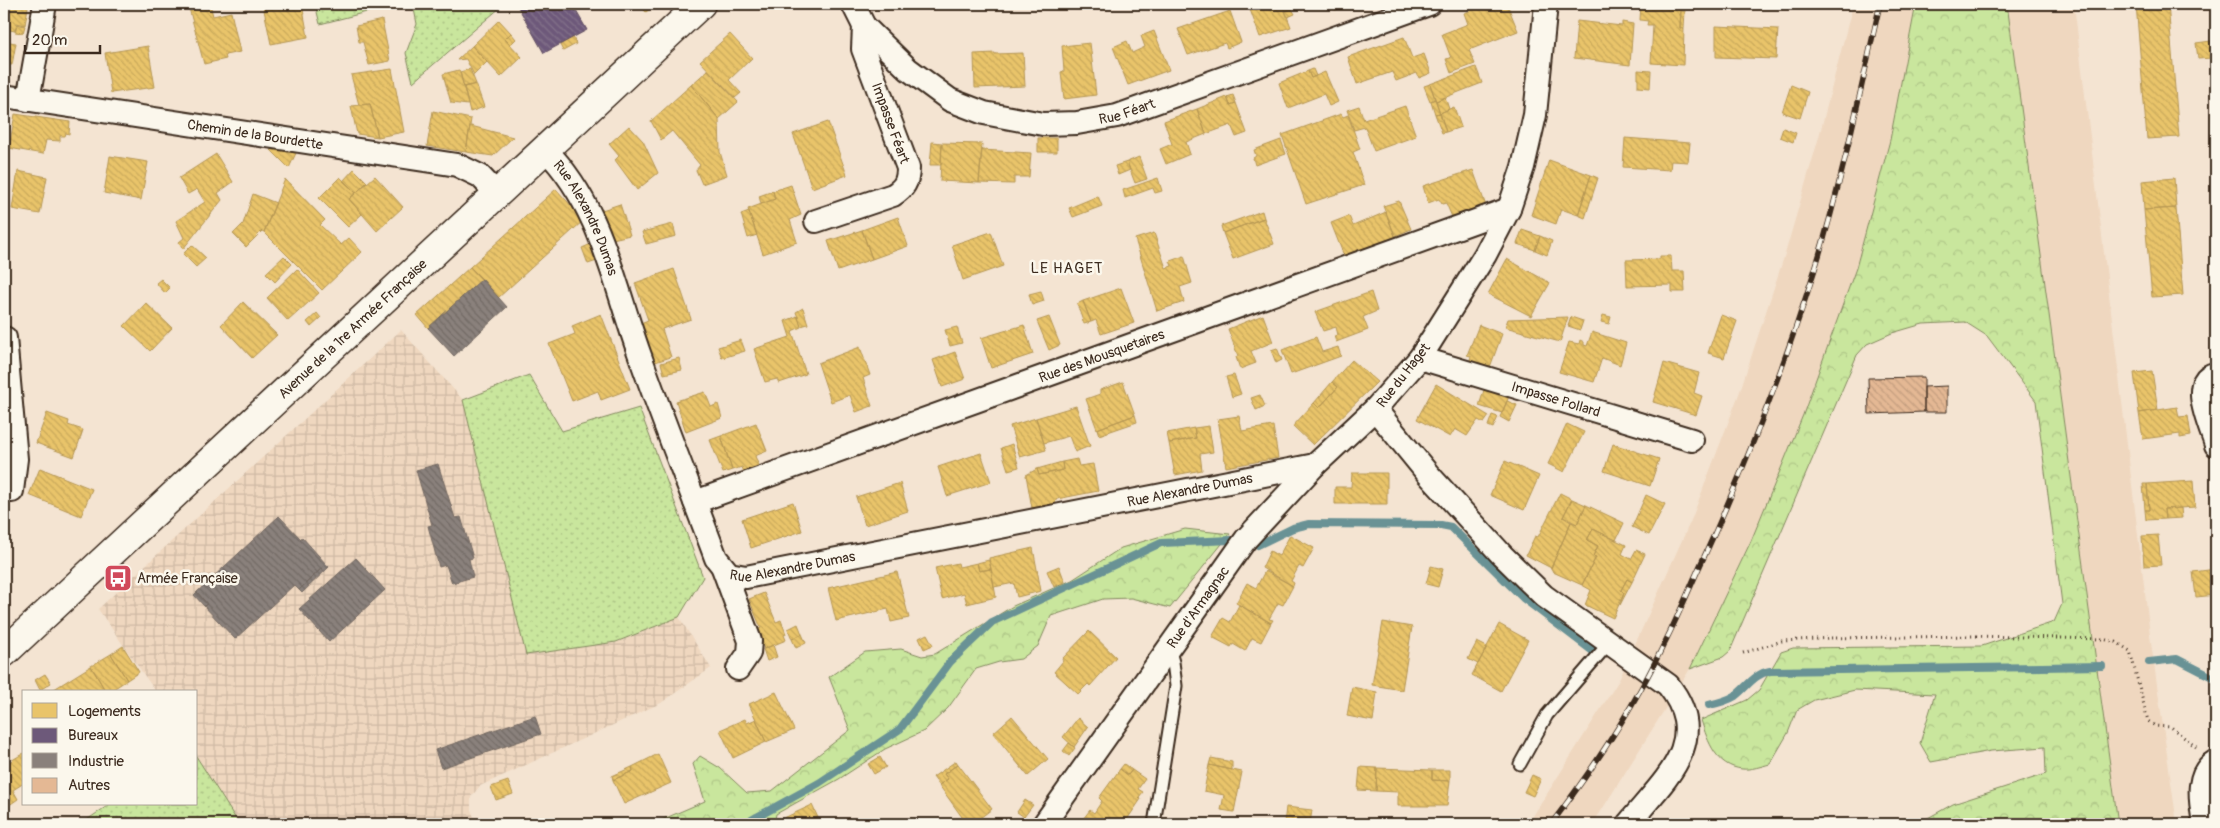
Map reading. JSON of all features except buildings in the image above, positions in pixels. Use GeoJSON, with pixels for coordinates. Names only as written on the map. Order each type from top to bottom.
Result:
{"type":"FeatureCollection","features":[{"type":"Feature","properties":{"kind":"main road","name":"Avenue de la 1re Armée Française"},"geometry":{"type":"LineString","coordinates":[[4,653],[701,4]]}},
{"type":"Feature","properties":{"kind":"street"},"geometry":{"type":"LineString","coordinates":[[28,100],[45,4]]}},
{"type":"Feature","properties":{"kind":"street","name":"Rue Féart"},"geometry":{"type":"LineString","coordinates":[[853,4],[864,26],[908,69],[950,100],[984,113],[1043,124],[1077,123],[1117,116],[1429,4]]}},
{"type":"Feature","properties":{"kind":"street","name":"Rue du Haget"},"geometry":{"type":"LineString","coordinates":[[1546,4],[1535,114],[1523,166],[1509,209],[1485,254],[1420,358],[1375,409],[1428,474],[1502,555],[1544,596],[1668,685],[1676,696],[1686,722],[1686,738],[1679,758],[1628,824]]}},
{"type":"Feature","properties":{"kind":"street","name":"Impasse Féart"},"geometry":{"type":"LineString","coordinates":[[816,221],[893,195],[904,188],[908,177],[908,168],[863,49],[864,26]]}},
{"type":"Feature","properties":{"kind":"street","name":"Chemin de la Bourdette"},"geometry":{"type":"LineString","coordinates":[[4,96],[457,165],[480,176],[497,194]]}},
{"type":"Feature","properties":{"kind":"street","name":"Rue Alexandre Dumas"},"geometry":{"type":"LineString","coordinates":[[545,149],[574,183],[596,225],[639,353],[716,558],[729,574],[746,576],[1315,465]]}},
{"type":"Feature","properties":{"kind":"street","name":"Rue des Mousquetaires"},"geometry":{"type":"LineString","coordinates":[[696,502],[1509,209]]}},
{"type":"Feature","properties":{"kind":"street"},"geometry":{"type":"LineString","coordinates":[[4,334],[16,459],[12,491]]}},
{"type":"Feature","properties":{"kind":"street","name":"Impasse Pollard"},"geometry":{"type":"LineString","coordinates":[[1420,358],[1692,440]]}},
{"type":"Feature","properties":{"kind":"street"},"geometry":{"type":"LineString","coordinates":[[2216,374],[2210,375],[2204,381],[2200,394],[2216,445]]}},
{"type":"Feature","properties":{"kind":"street","name":"Rue d'Armagnac"},"geometry":{"type":"LineString","coordinates":[[1044,824],[1246,539],[1315,465],[1375,409]]}},
{"type":"Feature","properties":{"kind":"street"},"geometry":{"type":"LineString","coordinates":[[723,568],[750,641],[749,653],[738,669]]}},
{"type":"Feature","properties":{"kind":"street"},"geometry":{"type":"LineString","coordinates":[[2204,824],[2200,796],[2202,777],[2214,762]]}},
{"type":"Feature","properties":{"kind":"lane"},"geometry":{"type":"LineString","coordinates":[[1520,764],[1548,715],[1609,643]]}},
{"type":"Feature","properties":{"kind":"lane"},"geometry":{"type":"LineString","coordinates":[[1154,824],[1176,686],[1169,648]]}},
{"type":"Feature","properties":{"kind":"path"},"geometry":{"type":"LineString","coordinates":[[1743,653],[1782,641],[1832,638],[1985,636],[2102,639],[2116,642],[2130,650],[2148,721],[2155,726],[2172,727],[2214,762]]}},
{"type":"Feature","properties":{"kind":"shaded area"},"geometry":{"type":"Polygon","coordinates":[[[1853,4],[1916,4],[1890,140],[1856,268],[1803,415],[1751,541],[1690,669],[1593,824],[1528,824],[1619,680],[1692,518],[1739,394],[1785,254],[1819,137],[1853,4]]]}},
{"type":"Feature","properties":{"kind":"shaded area"},"geometry":{"type":"Polygon","coordinates":[[[2007,4],[2074,4],[2151,643],[2177,824],[2118,824],[2007,4]]]}},
{"type":"Feature","properties":{"kind":"shaded area"},"geometry":{"type":"Polygon","coordinates":[[[401,330],[463,400],[526,654],[616,642],[679,617],[711,668],[661,703],[480,786],[471,797],[471,810],[477,824],[239,824],[198,759],[198,690],[155,690],[98,609],[401,330]]]}},
{"type":"Feature","properties":{"kind":"green space"},"geometry":{"type":"Polygon","coordinates":[[[315,4],[398,4],[320,24],[315,4]]]}},
{"type":"Feature","properties":{"kind":"green space"},"geometry":{"type":"Polygon","coordinates":[[[413,4],[500,4],[501,7],[413,82],[406,53],[417,24],[413,4]]]}},
{"type":"Feature","properties":{"kind":"green space"},"geometry":{"type":"Polygon","coordinates":[[[1916,4],[2007,4],[2118,824],[1917,824],[1953,804],[2046,774],[2045,747],[1991,751],[1931,762],[1920,743],[1935,694],[1855,690],[1814,700],[1797,710],[1788,733],[1770,764],[1749,769],[1733,767],[1719,758],[1710,744],[1701,720],[1747,700],[1759,690],[1781,652],[1793,648],[1982,646],[2054,622],[2062,604],[2036,401],[1987,336],[1965,322],[1923,324],[1892,333],[1867,344],[1857,355],[1730,651],[1723,657],[1690,669],[1751,541],[1803,415],[1856,268],[1890,140],[1916,4]]]}},
{"type":"Feature","properties":{"kind":"green space"},"geometry":{"type":"Polygon","coordinates":[[[529,375],[562,431],[639,408],[703,577],[679,617],[616,642],[526,655],[463,400],[529,375]]]}},
{"type":"Feature","properties":{"kind":"green space"},"geometry":{"type":"Polygon","coordinates":[[[1185,529],[1230,534],[1170,608],[1131,598],[1103,599],[1051,616],[1038,646],[1021,659],[999,662],[976,669],[948,708],[924,731],[885,749],[839,779],[776,814],[774,824],[652,824],[705,801],[693,764],[700,756],[720,768],[747,793],[772,791],[850,730],[829,677],[865,652],[901,649],[922,656],[935,654],[1013,606],[1072,580],[1121,548],[1185,529]]]}},
{"type":"Feature","properties":{"kind":"green space"},"geometry":{"type":"Polygon","coordinates":[[[198,759],[239,824],[81,824],[107,806],[198,806],[198,759]]]}},
{"type":"Feature","properties":{"kind":"waterway"},"geometry":{"type":"LineString","coordinates":[[1258,545],[1293,528],[1309,524],[1441,525],[1451,527],[1523,598],[1594,652]]}},
{"type":"Feature","properties":{"kind":"waterway"},"geometry":{"type":"LineString","coordinates":[[744,824],[819,783],[900,729],[950,662],[992,622],[1161,543],[1232,540]]}},
{"type":"Feature","properties":{"kind":"waterway"},"geometry":{"type":"LineString","coordinates":[[2149,662],[2177,659],[2216,679]]}},
{"type":"Feature","properties":{"kind":"waterway"},"geometry":{"type":"LineString","coordinates":[[1709,705],[1732,698],[1755,678],[1770,671],[2102,666]]}},
{"type":"Feature","properties":{"kind":"railway"},"geometry":{"type":"LineString","coordinates":[[1551,824],[1612,738],[1639,693],[1679,613],[1750,450],[1791,342],[1825,236],[1880,4]]}},
{"type":"Feature","properties":{"kind":"place","name":"Armée Française"},"geometry":{"type":"Point","coordinates":[118,578]}},
{"type":"Feature","properties":{"kind":"district","name":"LE HAGET"},"geometry":{"type":"Point","coordinates":[1067,268]}}]}
